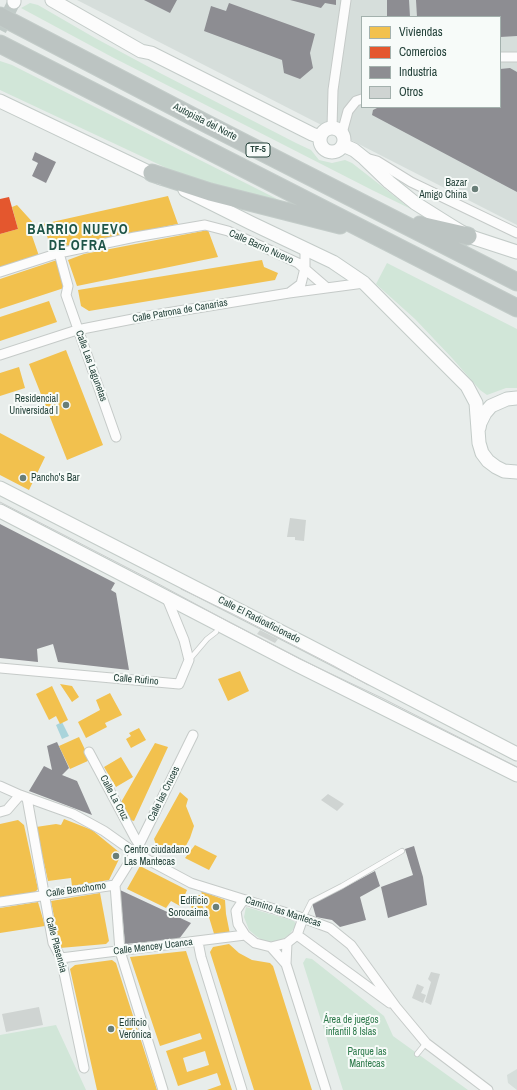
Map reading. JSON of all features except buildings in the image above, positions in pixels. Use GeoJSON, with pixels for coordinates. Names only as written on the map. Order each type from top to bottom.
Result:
{"type":"FeatureCollection","features":[{"type":"Feature","properties":{"kind":"highway","name":"Autopista del Norte"},"geometry":{"type":"LineString","coordinates":[[0,16],[209,125],[517,282]]}},
{"type":"Feature","properties":{"kind":"highway","name":"TF-5"},"geometry":{"type":"LineString","coordinates":[[0,44],[517,308]]}},
{"type":"Feature","properties":{"kind":"highway"},"geometry":{"type":"LineString","coordinates":[[152,173],[210,192],[368,232]]}},
{"type":"Feature","properties":{"kind":"highway"},"geometry":{"type":"LineString","coordinates":[[393,218],[468,236]]}},
{"type":"Feature","properties":{"kind":"street"},"geometry":{"type":"LineString","coordinates":[[52,0],[141,51],[151,53],[320,137]]}},
{"type":"Feature","properties":{"kind":"street"},"geometry":{"type":"LineString","coordinates":[[69,0],[142,42],[151,53]]}},
{"type":"Feature","properties":{"kind":"street"},"geometry":{"type":"LineString","coordinates":[[339,135],[334,90],[346,0]]}},
{"type":"Feature","properties":{"kind":"street"},"geometry":{"type":"LineString","coordinates":[[501,57],[517,57]]}},
{"type":"Feature","properties":{"kind":"street"},"geometry":{"type":"LineString","coordinates":[[361,99],[356,101],[348,111],[339,135],[337,151],[330,152],[323,148],[320,137],[324,131],[339,135],[389,182],[415,203],[468,236],[517,252]]}},
{"type":"Feature","properties":{"kind":"street"},"geometry":{"type":"LineString","coordinates":[[0,101],[305,248],[333,262],[364,283],[467,386],[476,403],[478,443],[482,453],[488,461],[504,471],[517,472]]}},
{"type":"Feature","properties":{"kind":"street"},"geometry":{"type":"LineString","coordinates":[[364,158],[377,161],[411,182],[517,233]]}},
{"type":"Feature","properties":{"kind":"street","name":"Calle Barrio Nuevo"},"geometry":{"type":"LineString","coordinates":[[0,272],[59,253],[135,237],[205,225],[228,231],[298,263],[305,268],[314,279],[326,288]]}},
{"type":"Feature","properties":{"kind":"street"},"geometry":{"type":"LineString","coordinates":[[289,293],[300,284],[305,268],[305,248]]}},
{"type":"Feature","properties":{"kind":"street","name":"Calle Las Lagunetas"},"geometry":{"type":"LineString","coordinates":[[59,253],[68,286],[66,295],[77,330],[116,437]]}},
{"type":"Feature","properties":{"kind":"street","name":"Calle Patrona de Canarias"},"geometry":{"type":"LineString","coordinates":[[0,355],[77,330],[148,316],[289,293],[364,283]]}},
{"type":"Feature","properties":{"kind":"street"},"geometry":{"type":"LineString","coordinates":[[478,433],[480,423],[485,413],[491,406],[507,399],[517,398]]}},
{"type":"Feature","properties":{"kind":"street","name":"Calle El Radioaficionado"},"geometry":{"type":"LineString","coordinates":[[0,488],[314,648],[517,754]]}},
{"type":"Feature","properties":{"kind":"street"},"geometry":{"type":"LineString","coordinates":[[0,511],[517,775]]}},
{"type":"Feature","properties":{"kind":"street"},"geometry":{"type":"LineString","coordinates":[[166,596],[184,640],[189,660]]}},
{"type":"Feature","properties":{"kind":"street","name":"Calle Rufino"},"geometry":{"type":"LineString","coordinates":[[0,668],[179,684],[189,660]]}},
{"type":"Feature","properties":{"kind":"street","name":"Calle las Cruces"},"geometry":{"type":"LineString","coordinates":[[135,853],[193,735]]}},
{"type":"Feature","properties":{"kind":"street","name":"Calle La Cruz"},"geometry":{"type":"LineString","coordinates":[[89,752],[135,838],[140,844]]}},
{"type":"Feature","properties":{"kind":"street","name":"Camino las Mantecas"},"geometry":{"type":"LineString","coordinates":[[0,786],[73,814],[104,831],[135,853],[191,883],[330,928],[351,945],[396,1007],[426,1042],[488,1090]]}},
{"type":"Feature","properties":{"kind":"street"},"geometry":{"type":"LineString","coordinates":[[0,812],[7,810],[23,796]]}},
{"type":"Feature","properties":{"kind":"street","name":"Calle Plasencia"},"geometry":{"type":"LineString","coordinates":[[23,796],[45,895],[53,943],[60,958],[84,1068]]}},
{"type":"Feature","properties":{"kind":"street","name":"Calle Benchomo"},"geometry":{"type":"LineString","coordinates":[[0,902],[115,885],[135,853]]}},
{"type":"Feature","properties":{"kind":"street"},"geometry":{"type":"LineString","coordinates":[[115,885],[120,950],[163,1090]]}},
{"type":"Feature","properties":{"kind":"street","name":"Camino las Mantecas"},"geometry":{"type":"LineString","coordinates":[[230,895],[236,911],[238,924],[245,935]]}},
{"type":"Feature","properties":{"kind":"street"},"geometry":{"type":"LineString","coordinates":[[236,911],[242,902],[246,900]]}},
{"type":"Feature","properties":{"kind":"street"},"geometry":{"type":"LineString","coordinates":[[245,935],[255,943],[271,947],[287,943],[297,935],[303,918]]}},
{"type":"Feature","properties":{"kind":"street","name":"Calle Mencey Ucanca"},"geometry":{"type":"LineString","coordinates":[[60,958],[245,935]]}},
{"type":"Feature","properties":{"kind":"street","name":"Camino las Mantecas"},"geometry":{"type":"LineString","coordinates":[[297,935],[396,1007]]}},
{"type":"Feature","properties":{"kind":"street"},"geometry":{"type":"LineString","coordinates":[[198,942],[201,957],[242,1090]]}},
{"type":"Feature","properties":{"kind":"street"},"geometry":{"type":"LineString","coordinates":[[287,943],[286,964],[326,1090]]}},
{"type":"Feature","properties":{"kind":"street"},"geometry":{"type":"LineString","coordinates":[[271,947],[286,964]]}},
{"type":"Feature","properties":{"kind":"lane"},"geometry":{"type":"LineString","coordinates":[[189,660],[207,639],[216,632]]}},
{"type":"Feature","properties":{"kind":"lane"},"geometry":{"type":"LineString","coordinates":[[303,918],[311,902],[402,852]]}},
{"type":"Feature","properties":{"kind":"lane"},"geometry":{"type":"LineString","coordinates":[[417,1054],[426,1042]]}},
{"type":"Feature","properties":{"kind":"shaded area"},"geometry":{"type":"Polygon","coordinates":[[[77,0],[517,0],[517,225],[77,0]]]}},
{"type":"Feature","properties":{"kind":"shaded area"},"geometry":{"type":"Polygon","coordinates":[[[517,1069],[517,1090],[508,1083],[507,1075],[517,1069]]]}},
{"type":"Feature","properties":{"kind":"green space"},"geometry":{"type":"Polygon","coordinates":[[[30,3],[38,5],[160,73],[311,150],[319,160],[332,163],[345,160],[352,163],[411,209],[112,57],[21,8],[30,3]]]}},
{"type":"Feature","properties":{"kind":"green space"},"geometry":{"type":"Polygon","coordinates":[[[0,61],[12,65],[285,203],[232,191],[175,172],[0,90],[0,61]]]}},
{"type":"Feature","properties":{"kind":"green space"},"geometry":{"type":"Polygon","coordinates":[[[387,263],[517,329],[517,388],[506,388],[487,395],[480,390],[415,319],[376,284],[387,263]]]}},
{"type":"Feature","properties":{"kind":"green space"},"geometry":{"type":"Polygon","coordinates":[[[246,907],[294,921],[296,924],[289,935],[281,940],[269,942],[262,940],[249,930],[244,917],[246,907]]]}},
{"type":"Feature","properties":{"kind":"green space","name":"Parque las Mantecas"},"geometry":{"type":"Polygon","coordinates":[[[306,958],[312,959],[384,1016],[393,1036],[468,1090],[343,1090],[303,963],[306,958]]]}},
{"type":"Feature","properties":{"kind":"green space"},"geometry":{"type":"Polygon","coordinates":[[[56,1025],[86,1090],[0,1090],[0,1035],[56,1025]]]}},
{"type":"Feature","properties":{"kind":"water"},"geometry":{"type":"Polygon","coordinates":[[[62,722],[69,736],[62,739],[56,725],[62,722]]]}},
{"type":"Feature","properties":{"kind":"tunnel"},"geometry":{"type":"LineString","coordinates":[[0,30],[14,2]]}},
{"type":"Feature","properties":{"kind":"tram line"},"geometry":{"type":"LineString","coordinates":[[0,502],[300,659],[382,698],[517,767]]}},
{"type":"Feature","properties":{"kind":"tram line"},"geometry":{"type":"LineString","coordinates":[[181,589],[233,614],[368,685]]}},
{"type":"Feature","properties":{"kind":"place","name":"Bazar Amigo China"},"geometry":{"type":"Point","coordinates":[475,189]}},
{"type":"Feature","properties":{"kind":"place","name":"Residencial Universidad I"},"geometry":{"type":"Point","coordinates":[66,405]}},
{"type":"Feature","properties":{"kind":"place","name":"Pancho's Bar"},"geometry":{"type":"Point","coordinates":[23,478]}},
{"type":"Feature","properties":{"kind":"place","name":"Centro ciudadano Las Mantecas"},"geometry":{"type":"Point","coordinates":[116,856]}},
{"type":"Feature","properties":{"kind":"place","name":"Edificio Sorocaima"},"geometry":{"type":"Point","coordinates":[216,907]}},
{"type":"Feature","properties":{"kind":"place","name":"Edificio Verónica"},"geometry":{"type":"Point","coordinates":[111,1029]}},
{"type":"Feature","properties":{"kind":"district","name":"BARRIO NUEVO DE OFRA"},"geometry":{"type":"Point","coordinates":[78,238]}},
{"type":"Feature","properties":{"kind":"park label","name":"Área de juegos infantil 8 Islas"},"geometry":{"type":"Point","coordinates":[351,1026]}}]}
